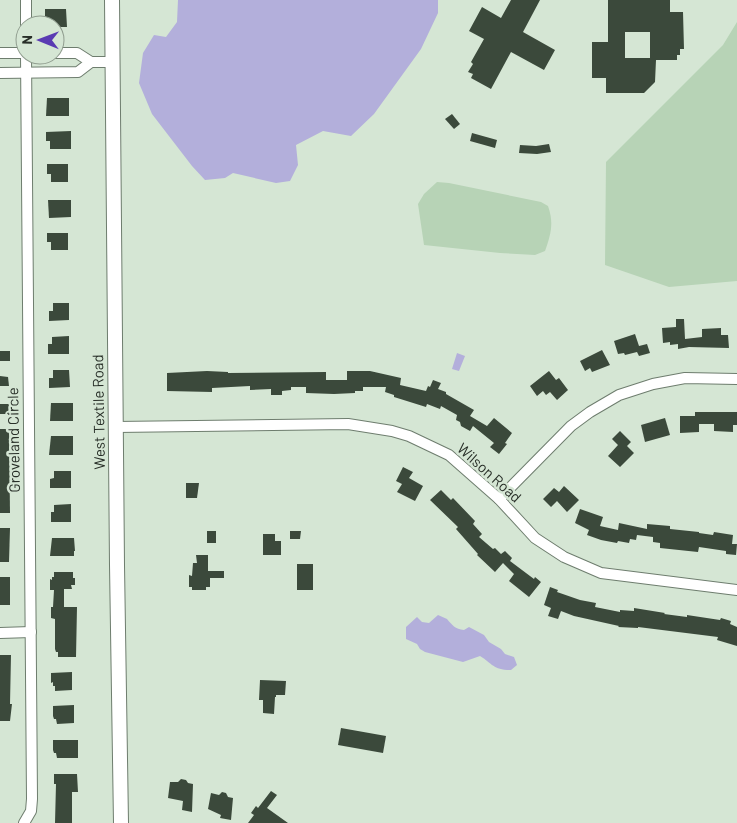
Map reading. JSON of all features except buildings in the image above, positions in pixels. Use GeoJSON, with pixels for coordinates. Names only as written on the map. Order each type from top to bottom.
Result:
{"type":"FeatureCollection","features":[{"type":"Feature","properties":{"kind":"main road","name":"West Textile Road"},"geometry":{"type":"LineString","coordinates":[[112,0],[121,823]]}},
{"type":"Feature","properties":{"kind":"street"},"geometry":{"type":"LineString","coordinates":[[26,0],[26,15]]}},
{"type":"Feature","properties":{"kind":"street"},"geometry":{"type":"LineString","coordinates":[[0,53],[15,54]]}},
{"type":"Feature","properties":{"kind":"street"},"geometry":{"type":"LineString","coordinates":[[65,53],[77,53],[91,62],[112,62]]}},
{"type":"Feature","properties":{"kind":"street"},"geometry":{"type":"LineString","coordinates":[[0,72],[78,72],[91,62]]}},
{"type":"Feature","properties":{"kind":"street","name":"Groveland Circle"},"geometry":{"type":"LineString","coordinates":[[24,823],[31,811],[32,799],[25,65]]}},
{"type":"Feature","properties":{"kind":"street"},"geometry":{"type":"LineString","coordinates":[[499,499],[571,426],[619,395],[653,384],[685,378],[737,379]]}},
{"type":"Feature","properties":{"kind":"street","name":"Wilson Road"},"geometry":{"type":"LineString","coordinates":[[116,427],[348,424],[392,431],[409,436],[449,455],[499,499],[535,538],[564,557],[601,573],[737,590]]}},
{"type":"Feature","properties":{"kind":"street"},"geometry":{"type":"LineString","coordinates":[[0,633],[31,632]]}},
{"type":"Feature","properties":{"kind":"green space"},"geometry":{"type":"Polygon","coordinates":[[[737,22],[737,281],[669,287],[605,265],[606,162],[723,45],[737,22]]]}},
{"type":"Feature","properties":{"kind":"green space"},"geometry":{"type":"Polygon","coordinates":[[[437,182],[541,202],[548,206],[551,228],[545,251],[535,255],[424,245],[418,204],[424,194],[437,182]]]}},
{"type":"Feature","properties":{"kind":"shaded area"},"geometry":{"type":"Polygon","coordinates":[[[178,0],[438,0],[438,13],[421,49],[374,114],[351,136],[323,131],[296,145],[298,165],[290,181],[276,183],[233,173],[225,178],[205,180],[152,114],[139,83],[143,53],[154,35],[166,37],[177,22],[178,0]]]}},
{"type":"Feature","properties":{"kind":"shaded area"},"geometry":{"type":"Polygon","coordinates":[[[457,353],[465,356],[459,371],[452,369],[457,353]]]}},
{"type":"Feature","properties":{"kind":"shaded area"},"geometry":{"type":"Polygon","coordinates":[[[438,615],[447,619],[458,629],[464,630],[469,627],[484,635],[489,642],[501,649],[505,654],[514,657],[517,665],[511,670],[500,669],[480,656],[463,662],[425,652],[417,644],[406,639],[406,627],[417,617],[422,622],[429,623],[438,615]]]}}]}
